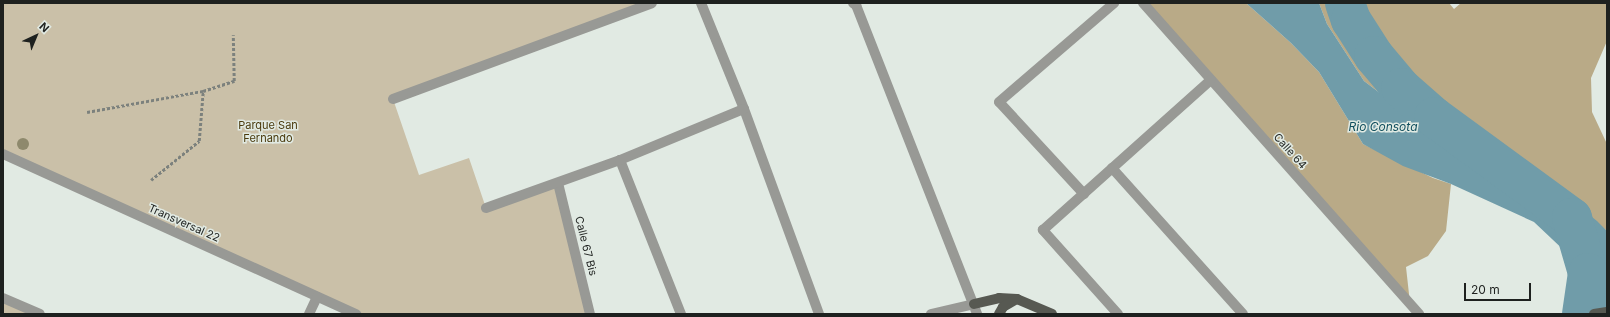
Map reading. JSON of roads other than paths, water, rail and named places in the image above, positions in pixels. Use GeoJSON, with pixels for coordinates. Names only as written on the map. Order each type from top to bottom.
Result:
{"type":"FeatureCollection","features":[{"type":"Feature","properties":{"kind":"main road"},"geometry":{"type":"LineString","coordinates":[[974,304],[999,298],[1017,299],[1052,314]]}},
{"type":"Feature","properties":{"kind":"main road"},"geometry":{"type":"LineString","coordinates":[[999,314],[1003,307],[1017,299]]}},
{"type":"Feature","properties":{"kind":"main road"},"geometry":{"type":"LineString","coordinates":[[1594,314],[1607,312]]}},
{"type":"Feature","properties":{"kind":"street"},"geometry":{"type":"LineString","coordinates":[[393,99],[652,3]]}},
{"type":"Feature","properties":{"kind":"street"},"geometry":{"type":"LineString","coordinates":[[701,3],[744,109],[818,314]]}},
{"type":"Feature","properties":{"kind":"street"},"geometry":{"type":"LineString","coordinates":[[853,3],[856,5],[977,314]]}},
{"type":"Feature","properties":{"kind":"street"},"geometry":{"type":"LineString","coordinates":[[1084,194],[999,102],[1114,3]]}},
{"type":"Feature","properties":{"kind":"street","name":"Calle 64"},"geometry":{"type":"LineString","coordinates":[[1143,3],[1419,314]]}},
{"type":"Feature","properties":{"kind":"street"},"geometry":{"type":"LineString","coordinates":[[1118,314],[1043,230],[1211,80]]}},
{"type":"Feature","properties":{"kind":"street"},"geometry":{"type":"LineString","coordinates":[[486,208],[620,160],[744,109]]}},
{"type":"Feature","properties":{"kind":"street","name":"Transversal 22"},"geometry":{"type":"LineString","coordinates":[[3,154],[356,314]]}},
{"type":"Feature","properties":{"kind":"street"},"geometry":{"type":"LineString","coordinates":[[620,160],[681,314]]}},
{"type":"Feature","properties":{"kind":"street"},"geometry":{"type":"LineString","coordinates":[[1112,168],[1243,314]]}},
{"type":"Feature","properties":{"kind":"street","name":"Calle 67 Bis"},"geometry":{"type":"LineString","coordinates":[[558,183],[590,314]]}},
{"type":"Feature","properties":{"kind":"street"},"geometry":{"type":"LineString","coordinates":[[309,314],[317,297]]}},
{"type":"Feature","properties":{"kind":"street"},"geometry":{"type":"LineString","coordinates":[[3,298],[40,314]]}},
{"type":"Feature","properties":{"kind":"street"},"geometry":{"type":"LineString","coordinates":[[931,314],[974,304]]}},
{"type":"Feature","properties":{"kind":"water","name":"Rio Consota"},"geometry":{"type":"Polygon","coordinates":[[[1246,3],[1319,3],[1327,24],[1364,81],[1434,134],[1505,168],[1553,186],[1597,221],[1607,231],[1607,314],[1596,314],[1588,273],[1534,222],[1451,184],[1403,166],[1363,144],[1319,72],[1291,43],[1246,3]]]}},
{"type":"Feature","properties":{"kind":"waterway"},"geometry":{"type":"LineString","coordinates":[[1345,3],[1351,20],[1374,56],[1401,88],[1434,117],[1572,218],[1588,273],[1582,314]]}},
{"type":"Feature","properties":{"kind":"park label","name":"Parque San Fernando"},"geometry":{"type":"Point","coordinates":[268,132]}}]}
